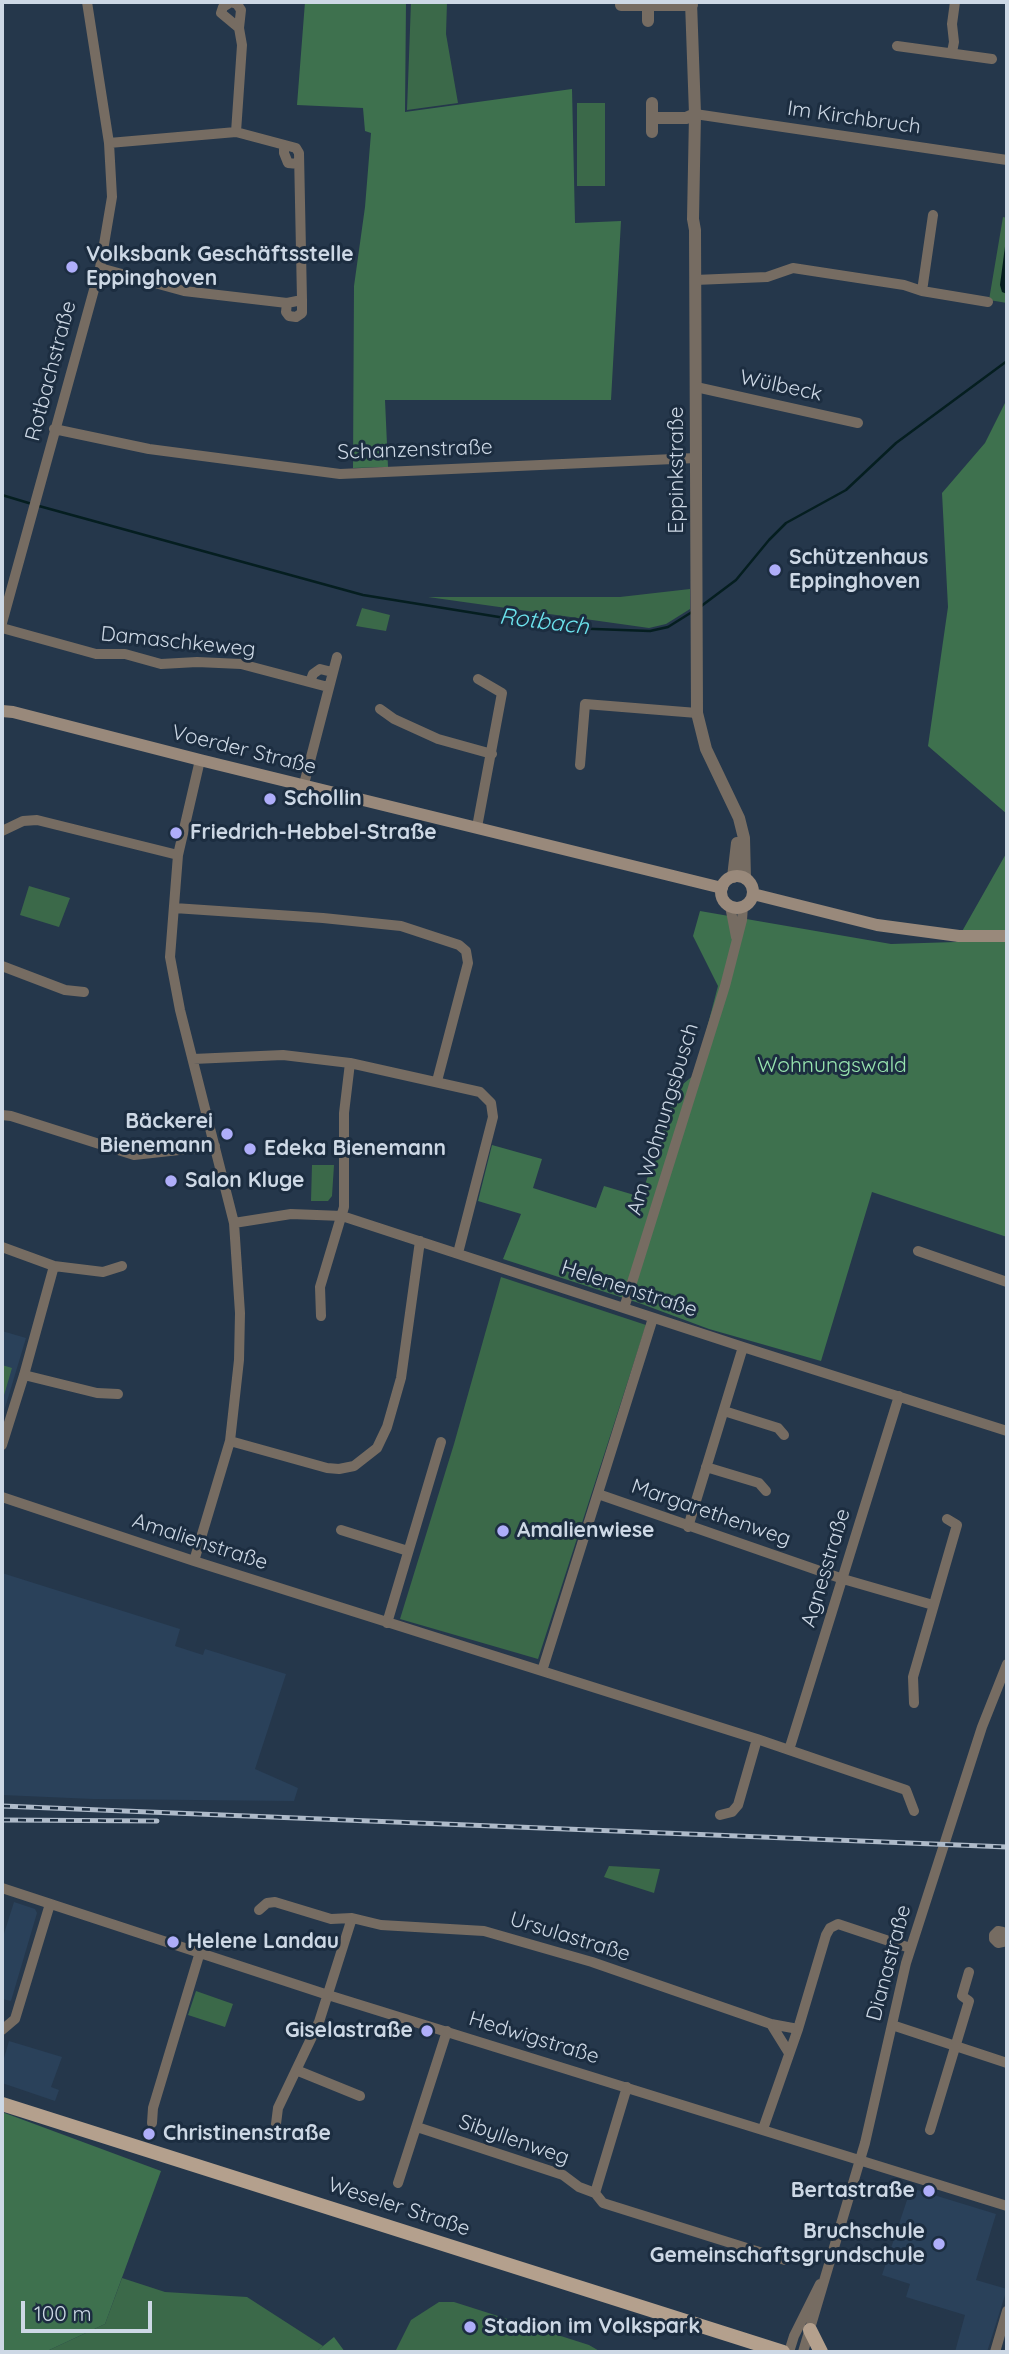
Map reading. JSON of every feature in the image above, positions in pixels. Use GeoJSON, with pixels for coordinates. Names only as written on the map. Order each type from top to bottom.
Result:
{"type":"FeatureCollection","features":[{"type":"Feature","properties":{"kind":"main road","name":"Voerder Straße"},"geometry":{"type":"LineString","coordinates":[[2,711],[722,888]]}},
{"type":"Feature","properties":{"kind":"main road"},"geometry":{"type":"LineString","coordinates":[[739,877],[751,885],[753,894],[750,901],[737,906],[723,898],[722,888],[726,881],[739,877]]}},
{"type":"Feature","properties":{"kind":"main road"},"geometry":{"type":"LineString","coordinates":[[753,894],[877,925],[959,936],[1007,936]]}},
{"type":"Feature","properties":{"kind":"main road","name":"Weseler Straße"},"geometry":{"type":"LineString","coordinates":[[2,2104],[657,2311],[753,2347],[783,2352]]}},
{"type":"Feature","properties":{"kind":"main road"},"geometry":{"type":"LineString","coordinates":[[810,2330],[821,2352]]}},
{"type":"Feature","properties":{"kind":"street","name":"Rotbachstraße"},"geometry":{"type":"LineString","coordinates":[[2,626],[100,268],[112,197],[109,143],[87,2]]}},
{"type":"Feature","properties":{"kind":"street"},"geometry":{"type":"LineString","coordinates":[[236,132],[242,45],[239,28],[241,10],[237,4],[231,2],[223,6],[221,13],[239,28]]}},
{"type":"Feature","properties":{"kind":"street"},"geometry":{"type":"LineString","coordinates":[[951,52],[954,42],[952,24],[955,2]]}},
{"type":"Feature","properties":{"kind":"street","name":"Eppinkstraße"},"geometry":{"type":"LineString","coordinates":[[621,5],[692,3],[695,114],[697,713],[706,749],[738,818],[744,838],[739,877]]}},
{"type":"Feature","properties":{"kind":"street"},"geometry":{"type":"LineString","coordinates":[[648,5],[648,21]]}},
{"type":"Feature","properties":{"kind":"street"},"geometry":{"type":"LineString","coordinates":[[897,46],[992,59]]}},
{"type":"Feature","properties":{"kind":"street"},"geometry":{"type":"LineString","coordinates":[[652,103],[652,132]]}},
{"type":"Feature","properties":{"kind":"street"},"geometry":{"type":"LineString","coordinates":[[652,118],[686,118],[695,114]]}},
{"type":"Feature","properties":{"kind":"street","name":"Im Kirchbruch"},"geometry":{"type":"LineString","coordinates":[[695,114],[1007,160]]}},
{"type":"Feature","properties":{"kind":"street"},"geometry":{"type":"LineString","coordinates":[[109,143],[236,132],[284,145],[288,163],[299,164],[303,311],[296,317],[288,314],[287,303]]}},
{"type":"Feature","properties":{"kind":"street"},"geometry":{"type":"LineString","coordinates":[[922,291],[933,215]]}},
{"type":"Feature","properties":{"kind":"street"},"geometry":{"type":"LineString","coordinates":[[100,268],[184,290],[287,303],[302,300]]}},
{"type":"Feature","properties":{"kind":"street"},"geometry":{"type":"LineString","coordinates":[[695,279],[767,277],[793,268],[904,285],[922,291],[988,302]]}},
{"type":"Feature","properties":{"kind":"street","name":"Wülbeck"},"geometry":{"type":"LineString","coordinates":[[695,387],[858,422]]}},
{"type":"Feature","properties":{"kind":"street","name":"Schanzenstraße"},"geometry":{"type":"LineString","coordinates":[[54,429],[149,449],[340,474],[696,458]]}},
{"type":"Feature","properties":{"kind":"street","name":"Damaschkeweg"},"geometry":{"type":"LineString","coordinates":[[2,626],[96,654],[125,654],[161,664],[241,664],[328,687]]}},
{"type":"Feature","properties":{"kind":"street"},"geometry":{"type":"LineString","coordinates":[[304,784],[337,657]]}},
{"type":"Feature","properties":{"kind":"street"},"geometry":{"type":"LineString","coordinates":[[310,682],[313,674],[320,669],[332,672]]}},
{"type":"Feature","properties":{"kind":"street"},"geometry":{"type":"LineString","coordinates":[[477,827],[502,693],[478,679]]}},
{"type":"Feature","properties":{"kind":"street"},"geometry":{"type":"LineString","coordinates":[[580,765],[585,704],[697,713]]}},
{"type":"Feature","properties":{"kind":"street"},"geometry":{"type":"LineString","coordinates":[[380,709],[394,719],[438,739],[492,754]]}},
{"type":"Feature","properties":{"kind":"street"},"geometry":{"type":"LineString","coordinates":[[194,1561],[230,1441],[240,1325],[234,1223],[180,1010],[170,957],[178,855],[200,760]]}},
{"type":"Feature","properties":{"kind":"street"},"geometry":{"type":"LineString","coordinates":[[2,831],[23,821],[37,820],[178,855]]}},
{"type":"Feature","properties":{"kind":"street","name":"Am Wohnungsbusch"},"geometry":{"type":"LineString","coordinates":[[624,1308],[737,941],[737,906]]}},
{"type":"Feature","properties":{"kind":"street"},"geometry":{"type":"LineString","coordinates":[[174,908],[401,926],[459,945],[466,951],[468,963],[437,1081]]}},
{"type":"Feature","properties":{"kind":"street"},"geometry":{"type":"LineString","coordinates":[[2,966],[65,990],[84,992]]}},
{"type":"Feature","properties":{"kind":"street"},"geometry":{"type":"LineString","coordinates":[[193,1059],[283,1055],[349,1063],[480,1092],[491,1103],[493,1117],[457,1253]]}},
{"type":"Feature","properties":{"kind":"street"},"geometry":{"type":"LineString","coordinates":[[321,1316],[320,1287],[344,1207],[344,1113],[349,1063]]}},
{"type":"Feature","properties":{"kind":"street"},"geometry":{"type":"LineString","coordinates":[[2,1115],[134,1154],[215,1146]]}},
{"type":"Feature","properties":{"kind":"street","name":"Helenenstraße"},"geometry":{"type":"LineString","coordinates":[[234,1223],[291,1214],[342,1216],[1007,1431]]}},
{"type":"Feature","properties":{"kind":"street"},"geometry":{"type":"LineString","coordinates":[[230,1441],[339,1469],[354,1466],[377,1448],[387,1427],[401,1378],[420,1241]]}},
{"type":"Feature","properties":{"kind":"street"},"geometry":{"type":"LineString","coordinates":[[2,1247],[54,1266],[103,1272],[122,1266]]}},
{"type":"Feature","properties":{"kind":"street"},"geometry":{"type":"LineString","coordinates":[[918,1251],[1007,1282]]}},
{"type":"Feature","properties":{"kind":"street"},"geometry":{"type":"LineString","coordinates":[[2,1445],[54,1266]]}},
{"type":"Feature","properties":{"kind":"street"},"geometry":{"type":"LineString","coordinates":[[542,1671],[653,1318]]}},
{"type":"Feature","properties":{"kind":"street"},"geometry":{"type":"LineString","coordinates":[[688,1527],[743,1347]]}},
{"type":"Feature","properties":{"kind":"street"},"geometry":{"type":"LineString","coordinates":[[24,1375],[97,1393],[118,1394]]}},
{"type":"Feature","properties":{"kind":"street","name":"Agnesstraße"},"geometry":{"type":"LineString","coordinates":[[789,1750],[899,1396]]}},
{"type":"Feature","properties":{"kind":"street"},"geometry":{"type":"LineString","coordinates":[[724,1411],[778,1428],[784,1435]]}},
{"type":"Feature","properties":{"kind":"street"},"geometry":{"type":"LineString","coordinates":[[387,1623],[440,1442]]}},
{"type":"Feature","properties":{"kind":"street"},"geometry":{"type":"LineString","coordinates":[[706,1468],[759,1483],[766,1491]]}},
{"type":"Feature","properties":{"kind":"street","name":"Margarethenweg"},"geometry":{"type":"LineString","coordinates":[[598,1494],[843,1579],[933,1605]]}},
{"type":"Feature","properties":{"kind":"street","name":"Amalienstraße"},"geometry":{"type":"LineString","coordinates":[[2,1497],[906,1790],[914,1811]]}},
{"type":"Feature","properties":{"kind":"street"},"geometry":{"type":"LineString","coordinates":[[914,1703],[913,1677],[957,1525],[947,1519]]}},
{"type":"Feature","properties":{"kind":"street"},"geometry":{"type":"LineString","coordinates":[[341,1530],[408,1551]]}},
{"type":"Feature","properties":{"kind":"street","name":"Dianastraße"},"geometry":{"type":"LineString","coordinates":[[803,2352],[861,2161],[910,1948],[982,1727],[1007,1664]]}},
{"type":"Feature","properties":{"kind":"street"},"geometry":{"type":"LineString","coordinates":[[720,1815],[732,1812],[738,1805],[757,1740]]}},
{"type":"Feature","properties":{"kind":"street","name":"Hedwigstraße"},"geometry":{"type":"LineString","coordinates":[[2,1888],[328,1995],[1007,2206]]}},
{"type":"Feature","properties":{"kind":"street","name":"Ursulastraße"},"geometry":{"type":"LineString","coordinates":[[259,1910],[267,1903],[275,1902],[331,1919],[352,1918],[381,1926],[484,1931],[592,1962],[771,2024],[798,2028]]}},
{"type":"Feature","properties":{"kind":"street"},"geometry":{"type":"LineString","coordinates":[[2,2030],[15,2020],[50,1904]]}},
{"type":"Feature","properties":{"kind":"street"},"geometry":{"type":"LineString","coordinates":[[276,2124],[278,2108],[319,2022],[352,1918]]}},
{"type":"Feature","properties":{"kind":"street"},"geometry":{"type":"LineString","coordinates":[[763,2129],[830,1928],[838,1924],[910,1948]]}},
{"type":"Feature","properties":{"kind":"street"},"geometry":{"type":"LineString","coordinates":[[152,2123],[153,2108],[200,1952]]}},
{"type":"Feature","properties":{"kind":"street"},"geometry":{"type":"LineString","coordinates":[[930,2130],[969,2001],[962,1996],[969,1972]]}},
{"type":"Feature","properties":{"kind":"street"},"geometry":{"type":"LineString","coordinates":[[771,2024],[789,2053]]}},
{"type":"Feature","properties":{"kind":"street"},"geometry":{"type":"LineString","coordinates":[[892,2025],[1007,2063]]}},
{"type":"Feature","properties":{"kind":"street"},"geometry":{"type":"LineString","coordinates":[[398,2183],[447,2031]]}},
{"type":"Feature","properties":{"kind":"street"},"geometry":{"type":"LineString","coordinates":[[296,2070],[360,2096]]}},
{"type":"Feature","properties":{"kind":"street"},"geometry":{"type":"LineString","coordinates":[[595,2193],[627,2087]]}},
{"type":"Feature","properties":{"kind":"street","name":"Sibyllenweg"},"geometry":{"type":"LineString","coordinates":[[417,2127],[563,2175],[579,2187],[595,2193],[603,2203],[785,2260]]}},
{"type":"Feature","properties":{"kind":"street","name":"Dianastraße"},"geometry":{"type":"LineString","coordinates":[[789,2352],[794,2336],[824,2277]]}},
{"type":"Feature","properties":{"kind":"street"},"geometry":{"type":"LineString","coordinates":[[995,2352],[1007,2311]]}},
{"type":"Feature","properties":{"kind":"shaded area"},"geometry":{"type":"Polygon","coordinates":[[[1007,231],[1007,294],[1002,292],[1000,285],[1007,231]]]}},
{"type":"Feature","properties":{"kind":"shaded area"},"geometry":{"type":"Polygon","coordinates":[[[2,1331],[26,1338],[2,1418],[2,1331]]]}},
{"type":"Feature","properties":{"kind":"shaded area"},"geometry":{"type":"Polygon","coordinates":[[[2,1573],[180,1629],[175,1646],[203,1655],[205,1649],[286,1674],[255,1769],[298,1788],[294,1801],[93,1799],[2,1795],[2,1573]]]}},
{"type":"Feature","properties":{"kind":"shaded area"},"geometry":{"type":"Polygon","coordinates":[[[14,1902],[35,1909],[37,1913],[11,2001],[2,1999],[2,1940],[14,1902]]]}},
{"type":"Feature","properties":{"kind":"shaded area"},"geometry":{"type":"Polygon","coordinates":[[[9,2041],[62,2057],[51,2087],[59,2090],[55,2101],[2,2083],[2,2065],[9,2041]]]}},
{"type":"Feature","properties":{"kind":"shaded area","name":"Bruchschule Gemeinschaftsgrundschule"},"geometry":{"type":"Polygon","coordinates":[[[911,2188],[996,2214],[976,2280],[1007,2289],[987,2352],[955,2352],[965,2315],[906,2297],[910,2284],[882,2275],[911,2188]]]}},
{"type":"Feature","properties":{"kind":"green space"},"geometry":{"type":"Polygon","coordinates":[[[305,2],[406,2],[405,112],[572,89],[575,223],[621,221],[611,400],[385,400],[388,467],[353,468],[354,286],[365,207],[371,133],[365,131],[363,108],[297,105],[305,2]]]}},
{"type":"Feature","properties":{"kind":"green space"},"geometry":{"type":"Polygon","coordinates":[[[411,2],[447,2],[446,34],[458,103],[407,110],[411,2]]]}},
{"type":"Feature","properties":{"kind":"green space"},"geometry":{"type":"Polygon","coordinates":[[[577,103],[605,103],[605,186],[577,186],[577,103]]]}},
{"type":"Feature","properties":{"kind":"green space"},"geometry":{"type":"Polygon","coordinates":[[[1003,217],[1007,218],[1007,303],[989,300],[1003,217]]]}},
{"type":"Feature","properties":{"kind":"green space"},"geometry":{"type":"Polygon","coordinates":[[[1007,399],[1007,814],[928,746],[948,607],[942,493],[985,443],[1007,399]]]}},
{"type":"Feature","properties":{"kind":"green space"},"geometry":{"type":"Polygon","coordinates":[[[690,589],[690,609],[666,624],[649,628],[428,597],[620,597],[690,589]]]}},
{"type":"Feature","properties":{"kind":"green space"},"geometry":{"type":"Polygon","coordinates":[[[362,608],[390,615],[386,631],[356,626],[362,608]]]}},
{"type":"Feature","properties":{"kind":"green space","name":"Wohnungswald"},"geometry":{"type":"Polygon","coordinates":[[[1007,852],[1007,1237],[872,1192],[821,1361],[709,1329],[503,1259],[521,1214],[478,1201],[492,1145],[542,1159],[533,1188],[596,1208],[604,1186],[641,1197],[676,1090],[695,1074],[718,986],[693,936],[700,911],[891,944],[956,942],[1007,852]]]}},
{"type":"Feature","properties":{"kind":"green space"},"geometry":{"type":"Polygon","coordinates":[[[29,886],[70,898],[59,927],[20,915],[29,886]]]}},
{"type":"Feature","properties":{"kind":"green space"},"geometry":{"type":"Polygon","coordinates":[[[312,1165],[334,1165],[332,1196],[328,1201],[311,1201],[312,1165]]]}},
{"type":"Feature","properties":{"kind":"green space","name":"Amalienwiese"},"geometry":{"type":"Polygon","coordinates":[[[501,1277],[646,1325],[538,1659],[400,1619],[454,1444],[501,1277]]]}},
{"type":"Feature","properties":{"kind":"green space"},"geometry":{"type":"Polygon","coordinates":[[[2,1365],[12,1368],[2,1402],[2,1365]]]}},
{"type":"Feature","properties":{"kind":"green space"},"geometry":{"type":"Polygon","coordinates":[[[609,1866],[660,1869],[654,1893],[604,1877],[609,1866]]]}},
{"type":"Feature","properties":{"kind":"green space"},"geometry":{"type":"Polygon","coordinates":[[[196,1991],[233,2004],[225,2027],[188,2015],[196,1991]]]}},
{"type":"Feature","properties":{"kind":"green space"},"geometry":{"type":"Polygon","coordinates":[[[2,2112],[161,2171],[105,2324],[45,2352],[2,2352],[2,2112]]]}},
{"type":"Feature","properties":{"kind":"green space"},"geometry":{"type":"Polygon","coordinates":[[[122,2278],[165,2292],[247,2297],[323,2346],[316,2352],[45,2352],[105,2324],[122,2278]]]}},
{"type":"Feature","properties":{"kind":"green space","name":"Stadion im Volkspark"},"geometry":{"type":"Polygon","coordinates":[[[439,2302],[454,2302],[589,2345],[601,2352],[395,2352],[411,2320],[439,2302]]]}},
{"type":"Feature","properties":{"kind":"green space"},"geometry":{"type":"Polygon","coordinates":[[[334,2337],[345,2352],[316,2352],[323,2346],[334,2337]]]}},
{"type":"Feature","properties":{"kind":"waterway","name":"Rotbach"},"geometry":{"type":"LineString","coordinates":[[700,607],[736,580],[786,523],[846,490],[896,443],[1007,361]]}},
{"type":"Feature","properties":{"kind":"waterway","name":"Rotbach"},"geometry":{"type":"LineString","coordinates":[[2,495],[32,504]]}},
{"type":"Feature","properties":{"kind":"waterway","name":"Rotbach"},"geometry":{"type":"LineString","coordinates":[[39,506],[363,595],[567,628],[650,631],[668,627],[692,612]]}},
{"type":"Feature","properties":{"kind":"railway"},"geometry":{"type":"LineString","coordinates":[[2,1806],[1007,1847]]}},
{"type":"Feature","properties":{"kind":"railway"},"geometry":{"type":"LineString","coordinates":[[2,1820],[157,1821]]}},
{"type":"Feature","properties":{"kind":"place","name":"Volksbank Geschäftsstelle Eppinghoven"},"geometry":{"type":"Point","coordinates":[72,267]}},
{"type":"Feature","properties":{"kind":"place","name":"Schützenhaus Eppinghoven"},"geometry":{"type":"Point","coordinates":[775,570]}},
{"type":"Feature","properties":{"kind":"place","name":"Schollin"},"geometry":{"type":"Point","coordinates":[270,799]}},
{"type":"Feature","properties":{"kind":"place","name":"Friedrich-Hebbel-Straße"},"geometry":{"type":"Point","coordinates":[176,833]}},
{"type":"Feature","properties":{"kind":"place","name":"Bäckerei Bienemann"},"geometry":{"type":"Point","coordinates":[227,1134]}},
{"type":"Feature","properties":{"kind":"place","name":"Edeka Bienemann"},"geometry":{"type":"Point","coordinates":[250,1149]}},
{"type":"Feature","properties":{"kind":"place","name":"Salon Kluge"},"geometry":{"type":"Point","coordinates":[171,1181]}},
{"type":"Feature","properties":{"kind":"place","name":"Amalienwiese"},"geometry":{"type":"Point","coordinates":[503,1531]}},
{"type":"Feature","properties":{"kind":"place","name":"Helene Landau"},"geometry":{"type":"Point","coordinates":[173,1942]}},
{"type":"Feature","properties":{"kind":"place","name":"Giselastraße"},"geometry":{"type":"Point","coordinates":[427,2031]}},
{"type":"Feature","properties":{"kind":"place","name":"Christinenstraße"},"geometry":{"type":"Point","coordinates":[149,2134]}},
{"type":"Feature","properties":{"kind":"place","name":"Bertastraße"},"geometry":{"type":"Point","coordinates":[929,2191]}},
{"type":"Feature","properties":{"kind":"place","name":"Bruchschule Gemeinschaftsgrundschule"},"geometry":{"type":"Point","coordinates":[939,2244]}},
{"type":"Feature","properties":{"kind":"place","name":"Stadion im Volkspark"},"geometry":{"type":"Point","coordinates":[470,2327]}}]}
